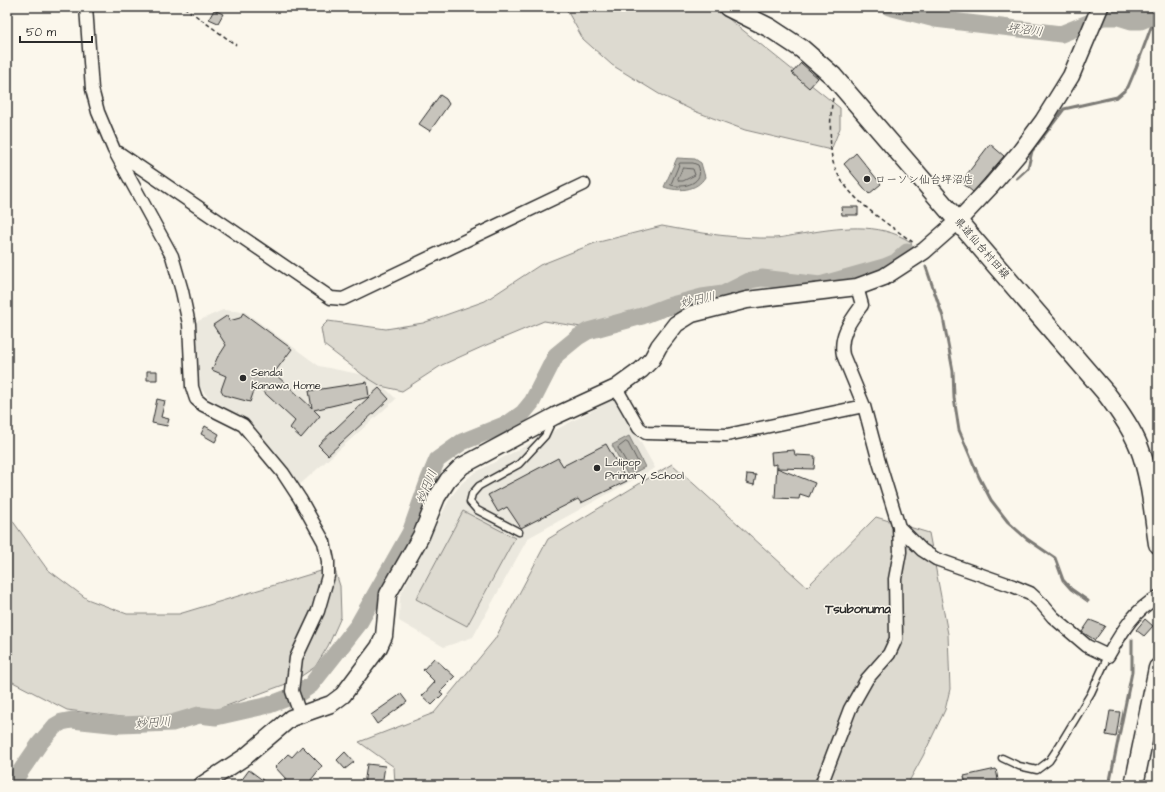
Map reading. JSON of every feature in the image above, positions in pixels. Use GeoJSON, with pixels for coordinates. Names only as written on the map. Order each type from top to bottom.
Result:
{"type":"FeatureCollection","features":[{"type":"Feature","properties":{"kind":"main road","name":"県道仙台村田線"},"geometry":{"type":"LineString","coordinates":[[728,7],[770,28],[802,49],[838,81],[1070,349],[1123,416],[1139,447],[1148,478],[1158,544]]}},
{"type":"Feature","properties":{"kind":"main road"},"geometry":{"type":"LineString","coordinates":[[1134,785],[1158,672]]}},
{"type":"Feature","properties":{"kind":"street"},"geometry":{"type":"LineString","coordinates":[[86,7],[92,89],[98,112],[114,150],[172,256],[182,291],[189,324],[192,387],[196,399],[203,405],[243,425],[282,473],[300,499],[324,542],[328,561],[328,576],[318,611],[296,658],[296,701],[291,718],[245,758],[202,785]]}},
{"type":"Feature","properties":{"kind":"street"},"geometry":{"type":"LineString","coordinates":[[296,701],[331,704],[343,695],[379,647],[384,636],[388,594],[421,536],[437,497],[448,480],[462,466],[555,416],[616,388],[641,370],[652,359],[659,346],[676,324],[692,314],[747,300],[857,287],[884,277],[924,251],[958,221],[991,186],[1038,127],[1071,76],[1086,44],[1100,7]]}},
{"type":"Feature","properties":{"kind":"street"},"geometry":{"type":"LineString","coordinates":[[114,150],[331,298],[343,299],[584,184]]}},
{"type":"Feature","properties":{"kind":"street"},"geometry":{"type":"LineString","coordinates":[[821,785],[850,709],[868,679],[889,654],[896,638],[895,579],[900,552],[899,527],[864,406],[841,347],[847,326],[862,305],[857,287]]}},
{"type":"Feature","properties":{"kind":"street"},"geometry":{"type":"LineString","coordinates":[[616,388],[639,428],[646,433],[727,435],[864,406]]}},
{"type":"Feature","properties":{"kind":"street"},"geometry":{"type":"LineString","coordinates":[[899,527],[922,550],[936,559],[1030,593],[1042,604],[1052,617],[1087,646],[1108,656],[1133,616],[1147,603],[1158,597]]}},
{"type":"Feature","properties":{"kind":"lane"},"geometry":{"type":"LineString","coordinates":[[519,532],[477,510],[470,502],[472,494],[479,486],[519,464],[545,436],[555,416]]}},
{"type":"Feature","properties":{"kind":"lane"},"geometry":{"type":"LineString","coordinates":[[1002,758],[1020,766],[1037,770],[1049,761],[1091,693],[1108,656]]}},
{"type":"Feature","properties":{"kind":"path"},"geometry":{"type":"LineString","coordinates":[[184,7],[236,45]]}},
{"type":"Feature","properties":{"kind":"path"},"geometry":{"type":"LineString","coordinates":[[838,81],[833,93],[831,109],[833,162],[841,178],[852,194],[872,212],[924,251]]}},
{"type":"Feature","properties":{"kind":"shaded area"},"geometry":{"type":"Polygon","coordinates":[[[565,7],[714,7],[840,108],[840,128],[831,150],[745,130],[694,111],[659,94],[612,65],[583,39],[565,7]]]}},
{"type":"Feature","properties":{"kind":"shaded area"},"geometry":{"type":"Polygon","coordinates":[[[662,226],[746,238],[781,238],[843,228],[885,231],[898,235],[911,242],[914,263],[894,280],[698,306],[612,332],[544,321],[442,365],[402,391],[381,386],[363,375],[324,345],[321,328],[328,321],[386,329],[423,323],[485,301],[540,265],[595,243],[662,226]]]}},
{"type":"Feature","properties":{"kind":"shaded area"},"geometry":{"type":"Polygon","coordinates":[[[223,310],[245,312],[319,366],[374,377],[396,399],[296,488],[264,441],[237,415],[209,398],[198,385],[191,324],[223,310]]]}},
{"type":"Feature","properties":{"kind":"shaded area"},"geometry":{"type":"Polygon","coordinates":[[[616,398],[655,468],[528,538],[473,637],[444,647],[399,621],[400,596],[450,498],[462,483],[474,473],[616,398]]]}},
{"type":"Feature","properties":{"kind":"shaded area"},"geometry":{"type":"Polygon","coordinates":[[[672,464],[807,587],[876,517],[929,533],[948,634],[950,689],[945,710],[907,785],[395,785],[394,767],[359,742],[434,713],[495,639],[548,539],[672,464]]]}},
{"type":"Feature","properties":{"kind":"shaded area"},"geometry":{"type":"Polygon","coordinates":[[[463,511],[515,538],[467,626],[416,599],[463,511]]]}},
{"type":"Feature","properties":{"kind":"shaded area"},"geometry":{"type":"Polygon","coordinates":[[[7,513],[47,569],[87,599],[127,614],[179,614],[334,567],[340,586],[341,617],[328,646],[315,667],[294,681],[210,712],[152,721],[67,710],[7,679],[7,513]]]}},
{"type":"Feature","properties":{"kind":"water"},"geometry":{"type":"Polygon","coordinates":[[[677,158],[695,159],[701,163],[705,177],[702,182],[692,188],[681,190],[664,187],[677,158]]]}},
{"type":"Feature","properties":{"kind":"water"},"geometry":{"type":"Polygon","coordinates":[[[629,436],[645,467],[628,476],[612,445],[629,436]]]}},
{"type":"Feature","properties":{"kind":"building"},"geometry":{"type":"Polygon","coordinates":[[[214,10],[223,14],[218,23],[209,19],[214,10]]]}},
{"type":"Feature","properties":{"kind":"building"},"geometry":{"type":"Polygon","coordinates":[[[801,63],[818,78],[809,88],[792,73],[801,63]]]}},
{"type":"Feature","properties":{"kind":"building"},"geometry":{"type":"Polygon","coordinates":[[[440,95],[446,99],[449,104],[430,131],[419,124],[440,95]]]}},
{"type":"Feature","properties":{"kind":"building"},"geometry":{"type":"Polygon","coordinates":[[[990,144],[1004,156],[973,192],[961,182],[990,144]]]}},
{"type":"Feature","properties":{"kind":"building","name":"ローソン仙台坪沼店"},"geometry":{"type":"Polygon","coordinates":[[[856,153],[881,184],[869,194],[844,164],[856,153]]]}},
{"type":"Feature","properties":{"kind":"building"},"geometry":{"type":"Polygon","coordinates":[[[841,207],[858,207],[858,215],[842,215],[841,207]]]}},
{"type":"Feature","properties":{"kind":"building"},"geometry":{"type":"Polygon","coordinates":[[[243,313],[292,349],[274,373],[312,408],[309,391],[367,382],[369,397],[314,410],[320,416],[301,438],[290,428],[295,421],[256,385],[250,402],[224,395],[221,390],[226,376],[212,370],[218,356],[226,345],[213,325],[228,315],[229,321],[240,318],[243,313]]]}},
{"type":"Feature","properties":{"kind":"building"},"geometry":{"type":"Polygon","coordinates":[[[147,371],[157,371],[157,380],[147,380],[147,371]]]}},
{"type":"Feature","properties":{"kind":"building"},"geometry":{"type":"Polygon","coordinates":[[[379,388],[389,399],[328,455],[318,445],[379,388]]]}},
{"type":"Feature","properties":{"kind":"building"},"geometry":{"type":"Polygon","coordinates":[[[157,399],[165,401],[161,417],[169,419],[167,426],[152,423],[157,399]]]}},
{"type":"Feature","properties":{"kind":"building"},"geometry":{"type":"Polygon","coordinates":[[[205,426],[219,434],[215,442],[201,434],[205,426]]]}},
{"type":"Feature","properties":{"kind":"building"},"geometry":{"type":"Polygon","coordinates":[[[606,444],[627,481],[581,503],[578,499],[521,528],[507,507],[498,512],[488,495],[558,458],[563,466],[606,444]]]}},
{"type":"Feature","properties":{"kind":"building"},"geometry":{"type":"Polygon","coordinates":[[[794,450],[795,455],[815,456],[814,469],[777,468],[815,483],[809,497],[800,494],[799,499],[775,498],[777,464],[772,465],[771,452],[794,450]]]}},
{"type":"Feature","properties":{"kind":"building"},"geometry":{"type":"Polygon","coordinates":[[[747,474],[756,475],[754,485],[746,483],[747,474]]]}},
{"type":"Feature","properties":{"kind":"building"},"geometry":{"type":"Polygon","coordinates":[[[1145,619],[1153,626],[1144,636],[1136,630],[1145,619]]]}},
{"type":"Feature","properties":{"kind":"building"},"geometry":{"type":"Polygon","coordinates":[[[1090,620],[1105,626],[1095,640],[1082,632],[1090,620]]]}},
{"type":"Feature","properties":{"kind":"building"},"geometry":{"type":"Polygon","coordinates":[[[434,658],[455,677],[440,692],[443,694],[432,705],[422,696],[435,682],[423,670],[434,658]]]}},
{"type":"Feature","properties":{"kind":"building"},"geometry":{"type":"Polygon","coordinates":[[[401,694],[407,702],[377,724],[371,715],[401,694]]]}},
{"type":"Feature","properties":{"kind":"building"},"geometry":{"type":"Polygon","coordinates":[[[1110,711],[1120,712],[1116,737],[1106,735],[1110,711]]]}},
{"type":"Feature","properties":{"kind":"building"},"geometry":{"type":"Polygon","coordinates":[[[302,746],[322,766],[311,780],[316,785],[280,785],[286,779],[275,767],[288,754],[292,757],[302,746]]]}},
{"type":"Feature","properties":{"kind":"building"},"geometry":{"type":"Polygon","coordinates":[[[345,752],[354,762],[345,769],[337,760],[345,752]]]}},
{"type":"Feature","properties":{"kind":"building"},"geometry":{"type":"Polygon","coordinates":[[[367,764],[385,766],[382,785],[364,785],[367,764]]]}},
{"type":"Feature","properties":{"kind":"building"},"geometry":{"type":"Polygon","coordinates":[[[996,769],[999,785],[966,785],[964,776],[996,769]]]}},
{"type":"Feature","properties":{"kind":"building"},"geometry":{"type":"Polygon","coordinates":[[[249,770],[264,781],[260,785],[238,785],[249,770]]]}},
{"type":"Feature","properties":{"kind":"waterway","name":"坪沼川"},"geometry":{"type":"LineString","coordinates":[[889,7],[935,19],[1061,34],[1103,17],[1118,17],[1131,21],[1141,21],[1158,14]]}},
{"type":"Feature","properties":{"kind":"waterway"},"geometry":{"type":"LineString","coordinates":[[935,19],[937,7]]}},
{"type":"Feature","properties":{"kind":"waterway"},"geometry":{"type":"LineString","coordinates":[[1017,178],[1028,168],[1032,151],[1064,109],[1117,97],[1128,87],[1156,14]]}},
{"type":"Feature","properties":{"kind":"waterway","name":"妙円川"},"geometry":{"type":"LineString","coordinates":[[11,785],[40,743],[55,726],[62,722],[72,720],[120,725],[172,723],[199,715],[216,717],[269,705],[298,694],[311,685],[358,625],[410,533],[437,460],[462,442],[509,423],[523,413],[532,402],[556,355],[588,331],[642,316],[668,306],[702,297],[723,294],[751,280],[762,278],[820,285],[884,267],[896,262],[907,252]]}},
{"type":"Feature","properties":{"kind":"waterway"},"geometry":{"type":"LineString","coordinates":[[926,267],[943,317],[953,371],[954,398],[959,430],[979,477],[991,500],[1008,522],[1027,539],[1055,558],[1063,580],[1071,589],[1088,601]]}},
{"type":"Feature","properties":{"kind":"waterway"},"geometry":{"type":"LineString","coordinates":[[1109,785],[1132,672],[1132,640]]}},
{"type":"Feature","properties":{"kind":"place","name":"ローソン仙台坪沼店"},"geometry":{"type":"Point","coordinates":[867,179]}},
{"type":"Feature","properties":{"kind":"place","name":"Sendai Kanawa Home"},"geometry":{"type":"Point","coordinates":[243,378]}},
{"type":"Feature","properties":{"kind":"place","name":"Lolipop Primary School"},"geometry":{"type":"Point","coordinates":[597,468]}},
{"type":"Feature","properties":{"kind":"district","name":"Tsubonuma"},"geometry":{"type":"Point","coordinates":[858,609]}}]}
